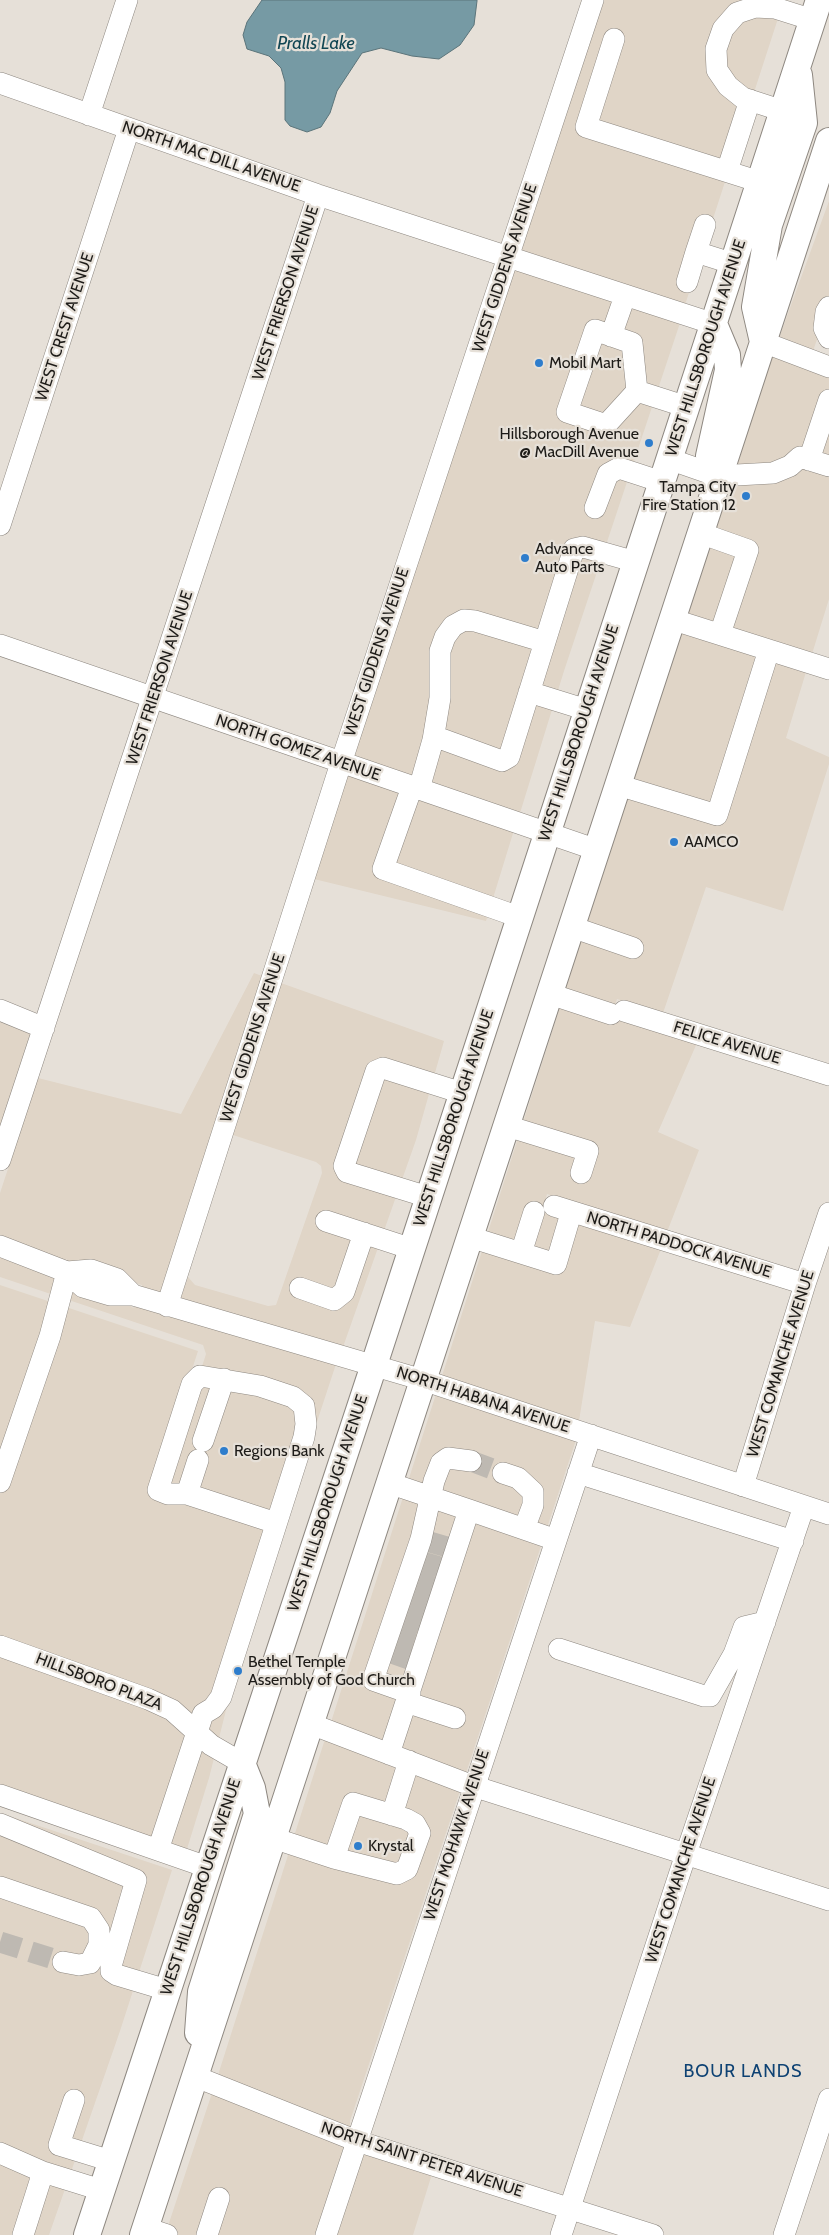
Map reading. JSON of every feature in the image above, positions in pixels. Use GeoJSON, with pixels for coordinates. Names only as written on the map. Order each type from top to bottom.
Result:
{"type":"FeatureCollection","features":[{"type":"Feature","properties":{"kind":"main road","name":"WEST HILLSBOROUGH AVENUE"},"geometry":{"type":"LineString","coordinates":[[87,2235],[207,1866],[374,1365],[816,10]]}},
{"type":"Feature","properties":{"kind":"main road"},"geometry":{"type":"LineString","coordinates":[[763,342],[755,307],[769,225],[804,123],[798,65]]}},
{"type":"Feature","properties":{"kind":"main road"},"geometry":{"type":"LineString","coordinates":[[671,619],[663,598],[763,342],[829,141]]}},
{"type":"Feature","properties":{"kind":"main road"},"geometry":{"type":"LineString","coordinates":[[152,2233],[194,2076],[700,533],[711,474],[711,449],[728,370],[727,355],[714,324]]}},
{"type":"Feature","properties":{"kind":"main road"},"geometry":{"type":"LineString","coordinates":[[194,2076],[202,1992],[257,1814],[252,1788],[242,1763]]}},
{"type":"Feature","properties":{"kind":"street"},"geometry":{"type":"LineString","coordinates":[[89,114],[127,0]]}},
{"type":"Feature","properties":{"kind":"street","name":"WEST GIDDENS AVENUE"},"geometry":{"type":"LineString","coordinates":[[167,1306],[340,763],[592,0]]}},
{"type":"Feature","properties":{"kind":"street"},"geometry":{"type":"LineString","coordinates":[[783,111],[743,98],[728,86],[717,70],[716,49],[723,30],[737,13],[755,7],[816,10]]}},
{"type":"Feature","properties":{"kind":"street"},"geometry":{"type":"LineString","coordinates":[[614,39],[586,127],[760,182]]}},
{"type":"Feature","properties":{"kind":"street","name":"NORTH MAC DILL AVENUE"},"geometry":{"type":"LineString","coordinates":[[0,83],[318,195],[714,324]]}},
{"type":"Feature","properties":{"kind":"street"},"geometry":{"type":"LineString","coordinates":[[727,171],[750,100]]}},
{"type":"Feature","properties":{"kind":"street","name":"WEST CREST AVENUE"},"geometry":{"type":"LineString","coordinates":[[0,525],[129,129]]}},
{"type":"Feature","properties":{"kind":"street","name":"WEST FRIERSON AVENUE"},"geometry":{"type":"LineString","coordinates":[[0,1160],[318,195]]}},
{"type":"Feature","properties":{"kind":"street"},"geometry":{"type":"LineString","coordinates":[[687,282],[705,225]]}},
{"type":"Feature","properties":{"kind":"street"},"geometry":{"type":"LineString","coordinates":[[696,252],[734,264]]}},
{"type":"Feature","properties":{"kind":"street"},"geometry":{"type":"LineString","coordinates":[[612,336],[625,296]]}},
{"type":"Feature","properties":{"kind":"street"},"geometry":{"type":"LineString","coordinates":[[829,307],[826,312],[824,328],[829,338]]}},
{"type":"Feature","properties":{"kind":"street"},"geometry":{"type":"LineString","coordinates":[[595,330],[632,343],[636,391],[606,425],[567,412],[595,330]]}},
{"type":"Feature","properties":{"kind":"street"},"geometry":{"type":"LineString","coordinates":[[763,342],[825,365],[829,342]]}},
{"type":"Feature","properties":{"kind":"street"},"geometry":{"type":"LineString","coordinates":[[636,391],[687,407]]}},
{"type":"Feature","properties":{"kind":"street"},"geometry":{"type":"LineString","coordinates":[[595,508],[608,474],[619,468],[711,474],[773,473],[790,466],[800,457],[819,463],[829,400]]}},
{"type":"Feature","properties":{"kind":"street"},"geometry":{"type":"LineString","coordinates":[[700,533],[748,550],[720,634]]}},
{"type":"Feature","properties":{"kind":"street"},"geometry":{"type":"LineString","coordinates":[[432,740],[439,738],[502,761],[509,757],[574,549],[583,547],[636,562]]}},
{"type":"Feature","properties":{"kind":"street"},"geometry":{"type":"LineString","coordinates":[[671,619],[829,669]]}},
{"type":"Feature","properties":{"kind":"street"},"geometry":{"type":"LineString","coordinates":[[519,917],[383,869],[432,740],[440,698],[440,651],[445,637],[453,626],[464,620],[475,621],[545,642]]}},
{"type":"Feature","properties":{"kind":"street","name":"NORTH GOMEZ AVENUE"},"geometry":{"type":"LineString","coordinates":[[0,645],[597,850]]}},
{"type":"Feature","properties":{"kind":"street"},"geometry":{"type":"LineString","coordinates":[[618,784],[717,815],[769,650]]}},
{"type":"Feature","properties":{"kind":"street"},"geometry":{"type":"LineString","coordinates":[[529,692],[587,710]]}},
{"type":"Feature","properties":{"kind":"street"},"geometry":{"type":"LineString","coordinates":[[572,927],[633,948]]}},
{"type":"Feature","properties":{"kind":"street","name":"FELICE AVENUE"},"geometry":{"type":"LineString","coordinates":[[550,994],[618,1012],[829,1075]]}},
{"type":"Feature","properties":{"kind":"street"},"geometry":{"type":"LineString","coordinates":[[0,1010],[44,1028]]}},
{"type":"Feature","properties":{"kind":"street"},"geometry":{"type":"LineString","coordinates":[[428,1197],[347,1172],[344,1166],[376,1071],[383,1068],[462,1093]]}},
{"type":"Feature","properties":{"kind":"street"},"geometry":{"type":"LineString","coordinates":[[507,1126],[588,1152],[581,1173]]}},
{"type":"Feature","properties":{"kind":"street"},"geometry":{"type":"LineString","coordinates":[[470,1238],[521,1253],[534,1212]]}},
{"type":"Feature","properties":{"kind":"street","name":"NORTH PADDOCK AVENUE"},"geometry":{"type":"LineString","coordinates":[[521,1253],[556,1264],[562,1213],[804,1284]]}},
{"type":"Feature","properties":{"kind":"street","name":"WEST COMANCHE AVENUE"},"geometry":{"type":"LineString","coordinates":[[743,1486],[804,1284],[829,1213]]}},
{"type":"Feature","properties":{"kind":"street"},"geometry":{"type":"LineString","coordinates":[[326,1221],[412,1249]]}},
{"type":"Feature","properties":{"kind":"street"},"geometry":{"type":"LineString","coordinates":[[300,1288],[334,1300],[344,1292],[364,1233]]}},
{"type":"Feature","properties":{"kind":"street","name":"NORTH HABANA AVENUE"},"geometry":{"type":"LineString","coordinates":[[0,1246],[67,1272],[91,1270],[117,1278],[134,1295],[167,1306],[423,1380],[829,1514]]}},
{"type":"Feature","properties":{"kind":"street"},"geometry":{"type":"LineString","coordinates":[[0,1482],[50,1336],[67,1272]]}},
{"type":"Feature","properties":{"kind":"street"},"geometry":{"type":"LineString","coordinates":[[158,1850],[203,1714],[213,1708],[221,1697],[304,1436],[307,1415],[300,1401],[286,1394],[205,1375],[196,1378],[192,1384],[180,1419],[158,1490],[168,1494],[187,1494],[276,1522]]}},
{"type":"Feature","properties":{"kind":"street"},"geometry":{"type":"LineString","coordinates":[[187,1494],[224,1379]]}},
{"type":"Feature","properties":{"kind":"street","name":"WEST MOHAWK AVENUE"},"geometry":{"type":"LineString","coordinates":[[326,2235],[473,1786],[591,1435]]}},
{"type":"Feature","properties":{"kind":"street"},"geometry":{"type":"LineString","coordinates":[[392,1815],[420,1601],[431,1496],[441,1463],[448,1458],[471,1461]]}},
{"type":"Feature","properties":{"kind":"street"},"geometry":{"type":"LineString","coordinates":[[503,1473],[518,1478],[533,1492],[533,1505],[524,1529]]}},
{"type":"Feature","properties":{"kind":"street"},"geometry":{"type":"LineString","coordinates":[[578,1473],[793,1541]]}},
{"type":"Feature","properties":{"kind":"street"},"geometry":{"type":"LineString","coordinates":[[389,1483],[556,1540]]}},
{"type":"Feature","properties":{"kind":"street","name":"WEST COMANCHE AVENUE"},"geometry":{"type":"LineString","coordinates":[[562,2235],[686,1854],[742,1659],[765,1622],[804,1506]]}},
{"type":"Feature","properties":{"kind":"street"},"geometry":{"type":"LineString","coordinates":[[455,1718],[374,1680],[420,1601],[468,1510]]}},
{"type":"Feature","properties":{"kind":"street"},"geometry":{"type":"LineString","coordinates":[[559,1649],[704,1696],[710,1696],[742,1659],[744,1627],[765,1622]]}},
{"type":"Feature","properties":{"kind":"street","name":"HILLSBORO PLAZA"},"geometry":{"type":"LineString","coordinates":[[0,1646],[148,1699],[172,1710],[211,1745],[242,1763]]}},
{"type":"Feature","properties":{"kind":"street"},"geometry":{"type":"LineString","coordinates":[[310,1724],[473,1786],[829,1900]]}},
{"type":"Feature","properties":{"kind":"street"},"geometry":{"type":"LineString","coordinates":[[0,1795],[207,1866]]}},
{"type":"Feature","properties":{"kind":"street"},"geometry":{"type":"LineString","coordinates":[[273,1838],[334,1858],[397,1874],[407,1868],[420,1833],[416,1824],[353,1803],[334,1858]]}},
{"type":"Feature","properties":{"kind":"street"},"geometry":{"type":"LineString","coordinates":[[0,1824],[136,1880],[110,1966],[111,1971],[117,1975],[167,1990]]}},
{"type":"Feature","properties":{"kind":"street"},"geometry":{"type":"LineString","coordinates":[[0,1887],[91,1918],[99,1930],[99,1945],[90,1963],[79,1965],[63,1962]]}},
{"type":"Feature","properties":{"kind":"street","name":"NORTH SAINT PETER AVENUE"},"geometry":{"type":"LineString","coordinates":[[194,2076],[356,2141],[653,2235]]}},
{"type":"Feature","properties":{"kind":"street"},"geometry":{"type":"LineString","coordinates":[[784,2235],[829,2099]]}},
{"type":"Feature","properties":{"kind":"street"},"geometry":{"type":"LineString","coordinates":[[74,2100],[60,2145],[111,2161]]}},
{"type":"Feature","properties":{"kind":"street"},"geometry":{"type":"LineString","coordinates":[[0,2153],[43,2172],[101,2190]]}},
{"type":"Feature","properties":{"kind":"street"},"geometry":{"type":"LineString","coordinates":[[23,2235],[43,2172]]}},
{"type":"Feature","properties":{"kind":"street"},"geometry":{"type":"LineString","coordinates":[[208,2235],[219,2198]]}},
{"type":"Feature","properties":{"kind":"shaded area"},"geometry":{"type":"Polygon","coordinates":[[[604,0],[784,0],[685,305],[521,252],[604,0]]]}},
{"type":"Feature","properties":{"kind":"shaded area"},"geometry":{"type":"Polygon","coordinates":[[[829,201],[829,305],[813,351],[779,338],[829,201]]]}},
{"type":"Feature","properties":{"kind":"shaded area"},"geometry":{"type":"Polygon","coordinates":[[[515,269],[680,323],[564,671],[520,813],[353,758],[515,269]]]}},
{"type":"Feature","properties":{"kind":"shaded area"},"geometry":{"type":"Polygon","coordinates":[[[773,356],[829,376],[829,599],[812,654],[685,613],[730,474],[773,356]]]}},
{"type":"Feature","properties":{"kind":"shaded area"},"geometry":{"type":"Polygon","coordinates":[[[680,631],[806,672],[786,738],[829,757],[829,764],[783,911],[706,887],[663,1013],[617,999],[611,1016],[697,1043],[658,1132],[699,1150],[667,1232],[547,1194],[542,1212],[661,1249],[630,1327],[595,1321],[579,1421],[442,1376],[680,631]]]}},
{"type":"Feature","properties":{"kind":"shaded area"},"geometry":{"type":"Polygon","coordinates":[[[348,775],[514,830],[486,921],[314,879],[348,775]]]}},
{"type":"Feature","properties":{"kind":"shaded area"},"geometry":{"type":"Polygon","coordinates":[[[254,973],[262,976],[160,1294],[143,1288],[142,1285],[70,1262],[66,1259],[64,1261],[0,1236],[0,1193],[38,1078],[181,1114],[254,973]]]}},
{"type":"Feature","properties":{"kind":"shaded area"},"geometry":{"type":"Polygon","coordinates":[[[281,983],[444,1041],[416,1140],[343,1347],[180,1300],[188,1277],[195,1285],[268,1306],[276,1305],[322,1173],[321,1166],[316,1162],[233,1135],[281,983]]]}},
{"type":"Feature","properties":{"kind":"shaded area"},"geometry":{"type":"Polygon","coordinates":[[[0,1022],[31,1034],[0,1127],[0,1022]]]}},
{"type":"Feature","properties":{"kind":"shaded area"},"geometry":{"type":"Polygon","coordinates":[[[0,1256],[129,1304],[133,1308],[136,1305],[336,1364],[283,1525],[163,1488],[206,1354],[203,1345],[0,1277],[0,1256]]]}},
{"type":"Feature","properties":{"kind":"shaded area"},"geometry":{"type":"Polygon","coordinates":[[[0,1285],[198,1351],[152,1493],[283,1533],[226,1710],[209,1778],[182,1865],[0,1804],[0,1285]]]}},
{"type":"Feature","properties":{"kind":"shaded area"},"geometry":{"type":"Polygon","coordinates":[[[436,1394],[576,1440],[466,1773],[331,1722],[436,1394]]]}},
{"type":"Feature","properties":{"kind":"shaded area"},"geometry":{"type":"Polygon","coordinates":[[[325,1739],[460,1791],[350,2121],[350,2128],[218,2075],[325,1739]]]}},
{"type":"Feature","properties":{"kind":"shaded area"},"geometry":{"type":"Polygon","coordinates":[[[0,1813],[172,1870],[120,2031],[49,2235],[0,2235],[0,1813]]]}},
{"type":"Feature","properties":{"kind":"shaded area"},"geometry":{"type":"Polygon","coordinates":[[[212,2093],[344,2146],[315,2235],[165,2235],[212,2093]]]}},
{"type":"Feature","properties":{"kind":"shaded area"},"geometry":{"type":"Polygon","coordinates":[[[364,2153],[432,2174],[413,2235],[337,2235],[364,2153]]]}},
{"type":"Feature","properties":{"kind":"water","name":"Pralls Lake"},"geometry":{"type":"Polygon","coordinates":[[[262,0],[477,1],[474,25],[460,45],[439,59],[412,56],[381,48],[362,53],[337,91],[330,113],[321,127],[307,132],[290,126],[285,120],[285,82],[281,68],[269,56],[247,49],[243,35],[247,22],[262,0]]]}},
{"type":"Feature","properties":{"kind":"tunnel"},"geometry":{"type":"LineString","coordinates":[[471,1461],[503,1473]]}},
{"type":"Feature","properties":{"kind":"tunnel"},"geometry":{"type":"LineString","coordinates":[[430,1542],[447,1547]]}},
{"type":"Feature","properties":{"kind":"tunnel"},"geometry":{"type":"LineString","coordinates":[[423,1562],[440,1567]]}},
{"type":"Feature","properties":{"kind":"tunnel"},"geometry":{"type":"LineString","coordinates":[[417,1581],[433,1587]]}},
{"type":"Feature","properties":{"kind":"tunnel"},"geometry":{"type":"LineString","coordinates":[[411,1598],[428,1603]]}},
{"type":"Feature","properties":{"kind":"tunnel"},"geometry":{"type":"LineString","coordinates":[[405,1615],[422,1621]]}},
{"type":"Feature","properties":{"kind":"tunnel"},"geometry":{"type":"LineString","coordinates":[[399,1634],[415,1639]]}},
{"type":"Feature","properties":{"kind":"tunnel"},"geometry":{"type":"LineString","coordinates":[[392,1653],[409,1659]]}},
{"type":"Feature","properties":{"kind":"tunnel"},"geometry":{"type":"LineString","coordinates":[[0,1942],[63,1962]]}},
{"type":"Feature","properties":{"kind":"place","name":"Mobil Mart"},"geometry":{"type":"Point","coordinates":[539,363]}},
{"type":"Feature","properties":{"kind":"place","name":"Hillsborough Avenue @ MacDill Avenue"},"geometry":{"type":"Point","coordinates":[649,443]}},
{"type":"Feature","properties":{"kind":"place","name":"Tampa City Fire Station 12"},"geometry":{"type":"Point","coordinates":[746,496]}},
{"type":"Feature","properties":{"kind":"place","name":"Advance Auto Parts"},"geometry":{"type":"Point","coordinates":[525,558]}},
{"type":"Feature","properties":{"kind":"place","name":"AAMCO"},"geometry":{"type":"Point","coordinates":[674,842]}},
{"type":"Feature","properties":{"kind":"place","name":"Regions Bank"},"geometry":{"type":"Point","coordinates":[224,1451]}},
{"type":"Feature","properties":{"kind":"place","name":"Bethel Temple Assembly of God Church"},"geometry":{"type":"Point","coordinates":[238,1671]}},
{"type":"Feature","properties":{"kind":"place","name":"Krystal"},"geometry":{"type":"Point","coordinates":[358,1846]}},
{"type":"Feature","properties":{"kind":"district","name":"BOUR LANDS"},"geometry":{"type":"Point","coordinates":[743,2072]}}]}
